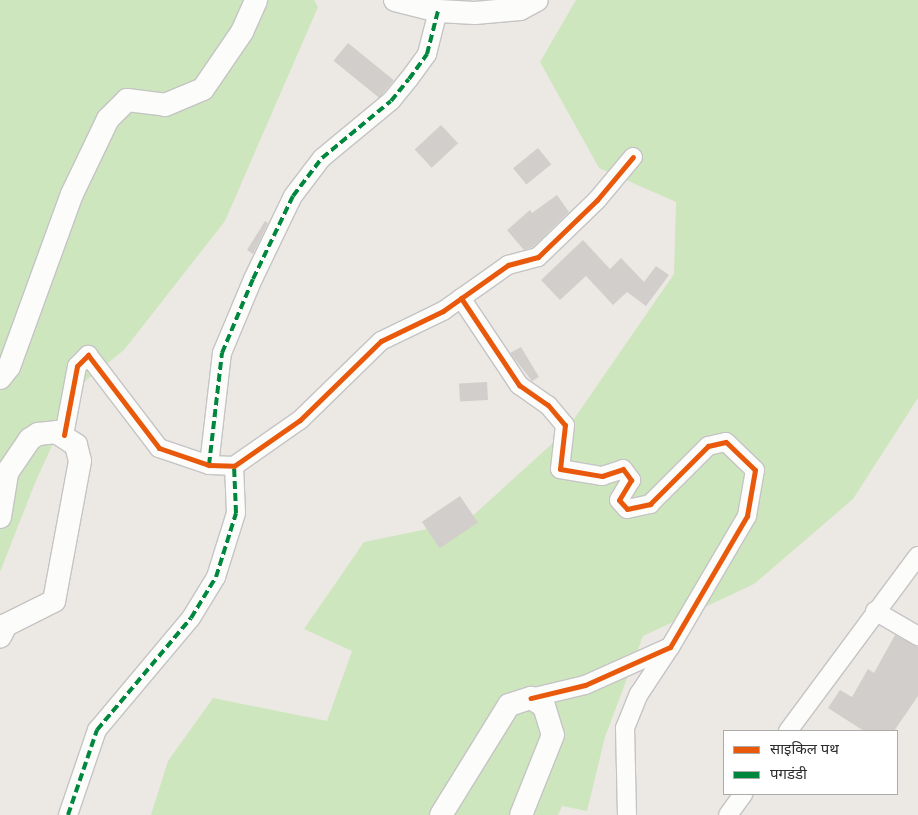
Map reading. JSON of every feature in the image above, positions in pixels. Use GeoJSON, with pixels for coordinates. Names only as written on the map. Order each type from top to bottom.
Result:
{"type":"FeatureCollection","features":[{"type":"Feature","properties":{"kind":"street"},"geometry":{"type":"LineString","coordinates":[[0,378],[9,367],[72,194],[108,119],[127,100],[165,105],[202,89],[242,32],[256,0]]}},
{"type":"Feature","properties":{"kind":"street"},"geometry":{"type":"LineString","coordinates":[[396,0],[438,11],[509,11],[528,7],[537,0]]}},
{"type":"Feature","properties":{"kind":"street"},"geometry":{"type":"LineString","coordinates":[[209,465],[222,353],[253,279],[293,196],[322,158],[391,101],[409,79],[427,54],[438,11]]}},
{"type":"Feature","properties":{"kind":"street"},"geometry":{"type":"LineString","coordinates":[[64,435],[76,366],[88,356],[160,448],[209,465],[234,466],[300,420],[381,341],[443,310],[508,264],[538,257],[598,200],[633,157]]}},
{"type":"Feature","properties":{"kind":"street"},"geometry":{"type":"LineString","coordinates":[[460,298],[519,385],[548,405],[565,425],[560,469],[602,476],[623,469],[631,480],[619,500],[627,508],[650,504],[708,446],[726,442],[755,470],[747,516],[670,647],[639,694],[625,728],[627,815]]}},
{"type":"Feature","properties":{"kind":"street"},"geometry":{"type":"LineString","coordinates":[[0,517],[3,478],[30,440],[47,432],[64,435],[76,445],[80,461],[54,601],[6,625],[0,637]]}},
{"type":"Feature","properties":{"kind":"street"},"geometry":{"type":"LineString","coordinates":[[68,815],[97,730],[191,618],[216,576],[236,512],[234,466]]}},
{"type":"Feature","properties":{"kind":"street"},"geometry":{"type":"LineString","coordinates":[[789,730],[875,611],[918,556]]}},
{"type":"Feature","properties":{"kind":"street"},"geometry":{"type":"LineString","coordinates":[[875,611],[918,636]]}},
{"type":"Feature","properties":{"kind":"street"},"geometry":{"type":"LineString","coordinates":[[441,815],[509,706],[531,698],[585,685],[670,647]]}},
{"type":"Feature","properties":{"kind":"street"},"geometry":{"type":"LineString","coordinates":[[521,815],[552,735],[544,706],[531,698]]}},
{"type":"Feature","properties":{"kind":"street"},"geometry":{"type":"LineString","coordinates":[[728,815],[742,795]]}},
{"type":"Feature","properties":{"kind":"green space"},"geometry":{"type":"Polygon","coordinates":[[[0,0],[314,0],[318,7],[225,221],[124,350],[79,386],[35,483],[0,572],[0,0]]]}},
{"type":"Feature","properties":{"kind":"green space"},"geometry":{"type":"Polygon","coordinates":[[[576,0],[918,0],[918,398],[853,499],[754,584],[643,636],[605,737],[587,811],[562,806],[558,815],[151,815],[168,761],[213,698],[327,721],[352,651],[304,629],[364,542],[467,521],[565,432],[674,274],[676,202],[599,168],[540,62],[576,0]]]}},
{"type":"Feature","properties":{"kind":"building"},"geometry":{"type":"Polygon","coordinates":[[[348,43],[394,80],[379,98],[334,61],[348,43]]]}},
{"type":"Feature","properties":{"kind":"building"},"geometry":{"type":"Polygon","coordinates":[[[441,125],[458,143],[432,168],[415,150],[441,125]]]}},
{"type":"Feature","properties":{"kind":"building"},"geometry":{"type":"Polygon","coordinates":[[[538,148],[551,164],[526,184],[513,168],[538,148]]]}},
{"type":"Feature","properties":{"kind":"building"},"geometry":{"type":"Polygon","coordinates":[[[557,195],[569,212],[533,247],[524,250],[507,230],[530,210],[532,213],[557,195]]]}},
{"type":"Feature","properties":{"kind":"building"},"geometry":{"type":"Polygon","coordinates":[[[265,221],[268,223],[253,254],[247,250],[265,221]]]}},
{"type":"Feature","properties":{"kind":"building"},"geometry":{"type":"Polygon","coordinates":[[[583,240],[610,269],[621,258],[644,282],[656,266],[669,275],[646,306],[627,292],[613,305],[586,276],[560,300],[541,280],[583,240]]]}},
{"type":"Feature","properties":{"kind":"building"},"geometry":{"type":"Polygon","coordinates":[[[521,347],[539,377],[532,381],[510,353],[521,347]]]}},
{"type":"Feature","properties":{"kind":"building"},"geometry":{"type":"Polygon","coordinates":[[[487,382],[488,400],[460,401],[459,383],[487,382]]]}},
{"type":"Feature","properties":{"kind":"building"},"geometry":{"type":"Polygon","coordinates":[[[460,496],[478,523],[440,548],[422,522],[460,496]]]}},
{"type":"Feature","properties":{"kind":"building"},"geometry":{"type":"Polygon","coordinates":[[[895,635],[918,647],[918,696],[895,730],[862,730],[828,708],[840,690],[852,697],[868,669],[874,673],[895,635]]]}},
{"type":"Feature","properties":{"kind":"marked path"},"geometry":{"type":"LineString","coordinates":[[209,465],[222,353],[253,279],[293,196],[322,158],[391,101],[409,79],[427,54],[438,11]]}},
{"type":"Feature","properties":{"kind":"marked path"},"geometry":{"type":"LineString","coordinates":[[68,815],[97,730],[191,618],[216,577],[236,513],[234,466]]}},
{"type":"Feature","properties":{"kind":"cycle path"},"geometry":{"type":"LineString","coordinates":[[64,435],[77,366],[88,355],[159,448],[209,465],[234,466],[300,420],[381,341],[443,311],[508,265],[538,257],[597,200],[633,157]]}},
{"type":"Feature","properties":{"kind":"cycle path"},"geometry":{"type":"LineString","coordinates":[[461,298],[519,385],[548,405],[565,425],[560,469],[602,476],[623,469],[631,480],[619,500],[627,509],[650,504],[708,446],[726,442],[755,470],[747,516],[670,647],[585,685],[531,698]]}}]}
